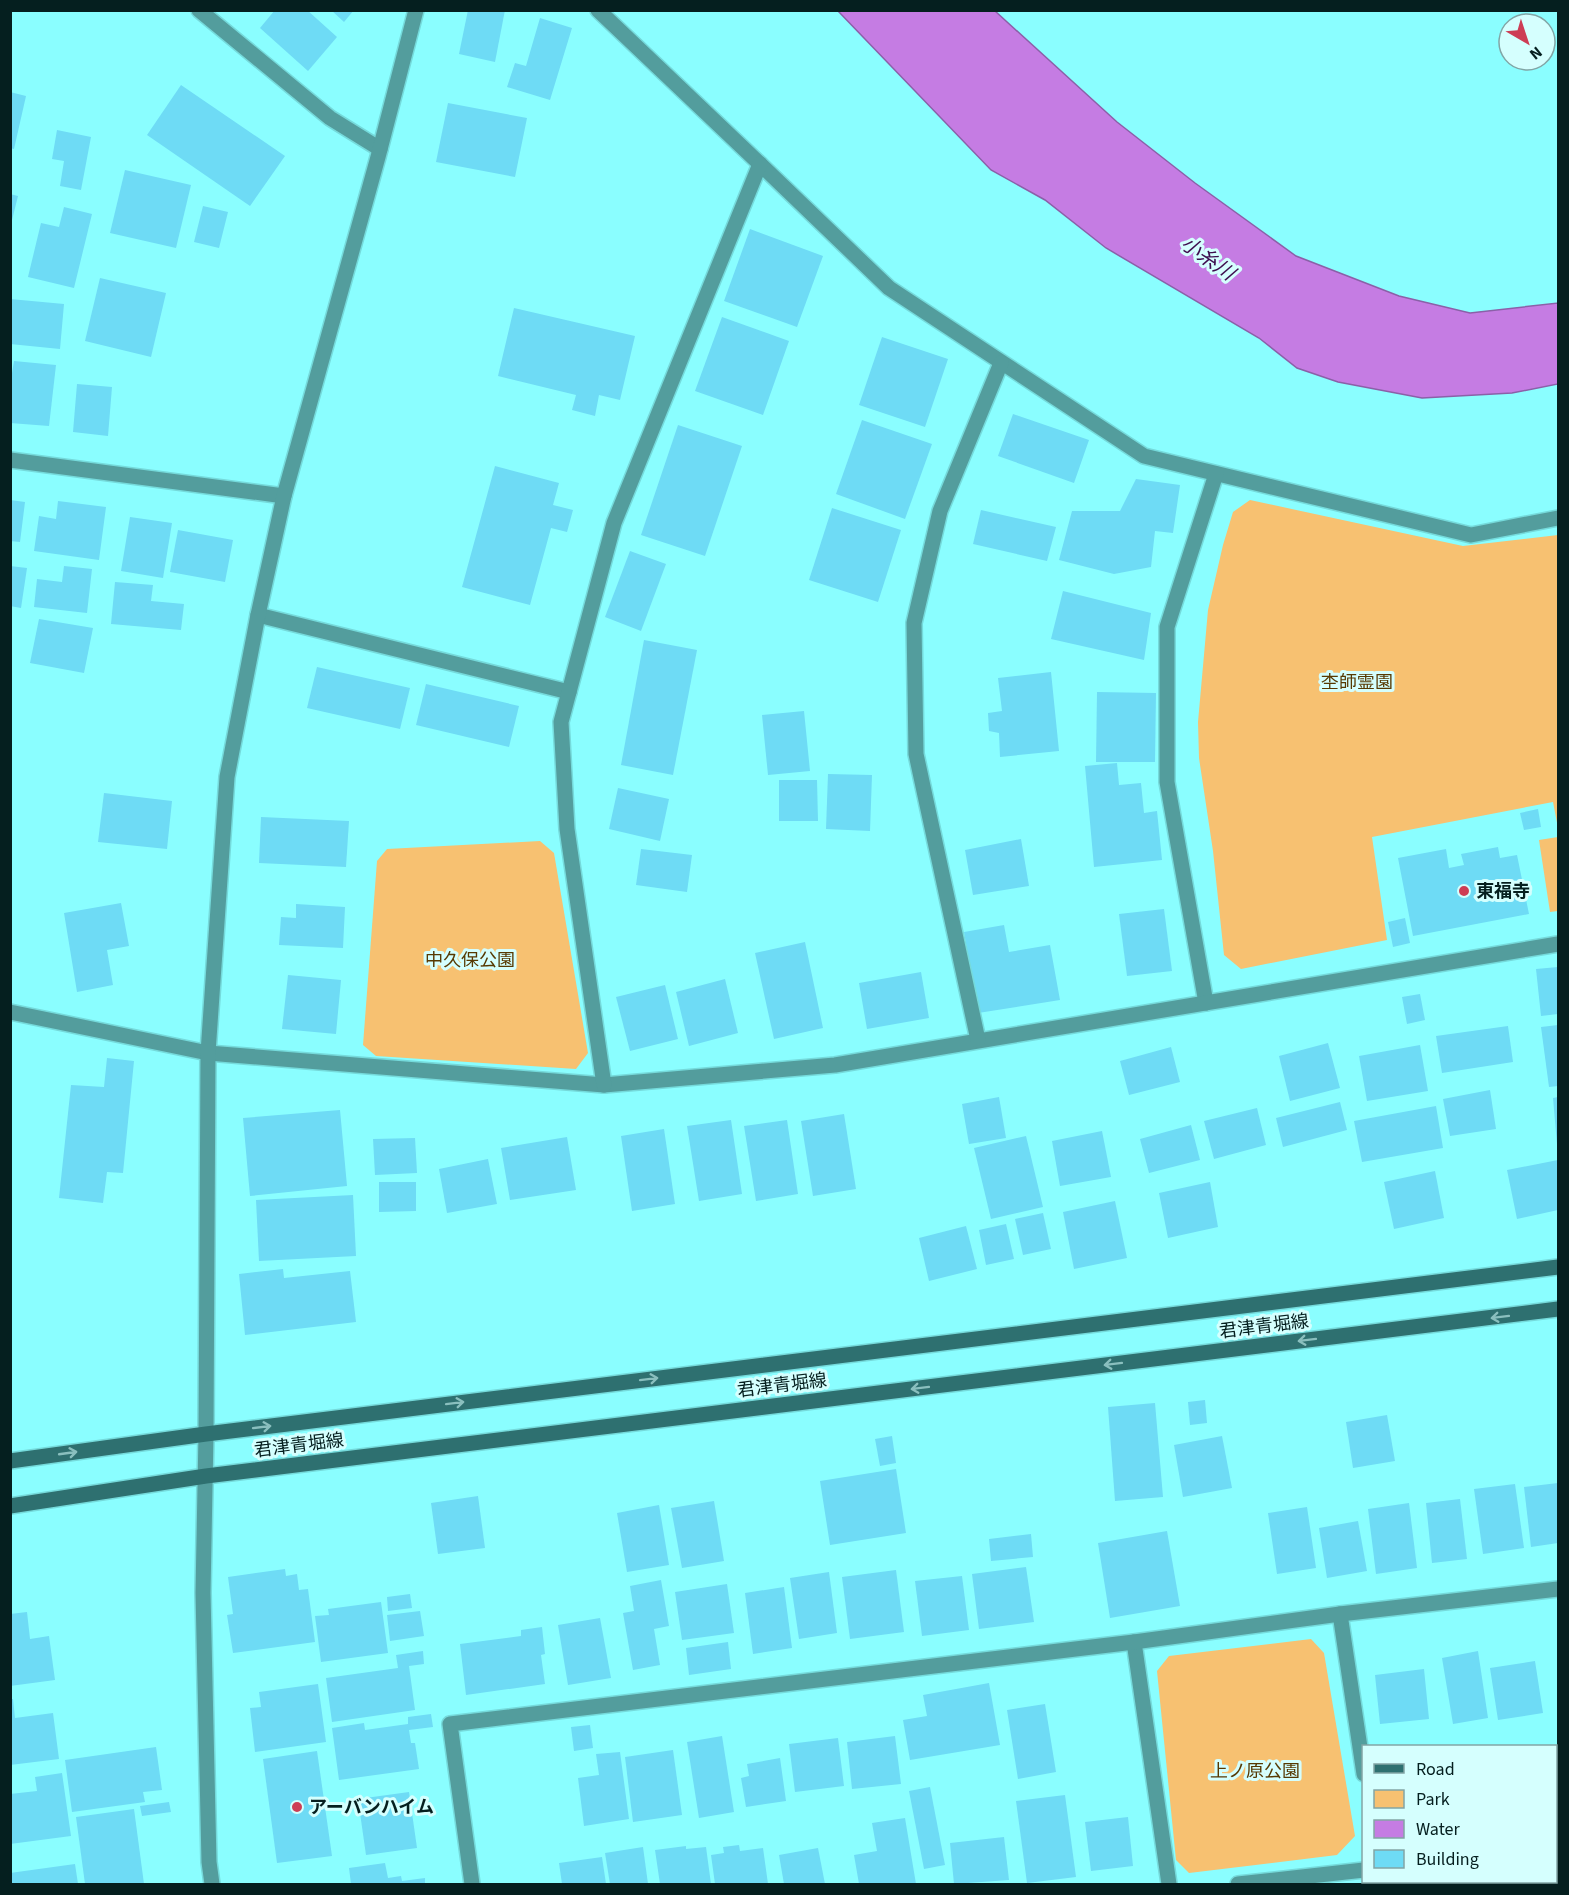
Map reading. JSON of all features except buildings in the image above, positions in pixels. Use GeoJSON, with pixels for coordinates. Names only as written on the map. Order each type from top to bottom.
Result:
{"type":"FeatureCollection","features":[{"type":"Feature","properties":{"kind":"main road","name":"君津青堀線"},"geometry":{"type":"LineString","coordinates":[[10,1461],[206,1434],[1558,1267]]}},
{"type":"Feature","properties":{"kind":"main road","name":"君津青堀線"},"geometry":{"type":"LineString","coordinates":[[10,1506],[206,1476],[1558,1310]]}},
{"type":"Feature","properties":{"kind":"street"},"geometry":{"type":"LineString","coordinates":[[200,10],[330,118],[380,149]]}},
{"type":"Feature","properties":{"kind":"street"},"geometry":{"type":"LineString","coordinates":[[212,1884],[209,1862],[203,1593],[206,1476],[208,1053],[227,777],[258,615],[284,496],[416,10]]}},
{"type":"Feature","properties":{"kind":"street"},"geometry":{"type":"LineString","coordinates":[[598,10],[889,288],[1144,456],[1471,535],[1558,518]]}},
{"type":"Feature","properties":{"kind":"street"},"geometry":{"type":"LineString","coordinates":[[604,1085],[567,829],[561,722],[614,523],[760,164]]}},
{"type":"Feature","properties":{"kind":"street"},"geometry":{"type":"LineString","coordinates":[[978,1040],[916,754],[914,623],[940,511],[1002,363]]}},
{"type":"Feature","properties":{"kind":"street"},"geometry":{"type":"LineString","coordinates":[[10,460],[284,496]]}},
{"type":"Feature","properties":{"kind":"street"},"geometry":{"type":"LineString","coordinates":[[1206,1003],[1167,782],[1167,627],[1216,474]]}},
{"type":"Feature","properties":{"kind":"street"},"geometry":{"type":"LineString","coordinates":[[258,615],[569,692]]}},
{"type":"Feature","properties":{"kind":"street"},"geometry":{"type":"LineString","coordinates":[[10,1012],[208,1053],[604,1085],[835,1065],[1558,944]]}},
{"type":"Feature","properties":{"kind":"street"},"geometry":{"type":"LineString","coordinates":[[472,1884],[450,1724],[1558,1589]]}},
{"type":"Feature","properties":{"kind":"street"},"geometry":{"type":"LineString","coordinates":[[1340,1614],[1362,1761]]}},
{"type":"Feature","properties":{"kind":"street"},"geometry":{"type":"LineString","coordinates":[[1134,1642],[1169,1884]]}},
{"type":"Feature","properties":{"kind":"street"},"geometry":{"type":"LineString","coordinates":[[1238,1884],[1362,1870]]}},
{"type":"Feature","properties":{"kind":"green space","name":"杢師霊園"},"geometry":{"type":"Polygon","coordinates":[[[1250,500],[1463,546],[1558,535],[1558,828],[1553,802],[1372,837],[1387,940],[1241,969],[1224,955],[1213,851],[1199,758],[1198,722],[1208,610],[1223,545],[1233,512],[1250,500]]]}},
{"type":"Feature","properties":{"kind":"green space"},"geometry":{"type":"Polygon","coordinates":[[[1558,837],[1558,911],[1550,912],[1539,840],[1558,837]]]}},
{"type":"Feature","properties":{"kind":"green space","name":"中久保公園"},"geometry":{"type":"Polygon","coordinates":[[[540,841],[554,853],[588,1053],[576,1069],[376,1056],[363,1045],[377,861],[387,849],[540,841]]]}},
{"type":"Feature","properties":{"kind":"green space","name":"上ノ原公園"},"geometry":{"type":"Polygon","coordinates":[[[1311,1639],[1324,1653],[1355,1836],[1337,1855],[1189,1873],[1176,1860],[1157,1671],[1169,1656],[1311,1639]]]}},
{"type":"Feature","properties":{"kind":"water","name":"小糸川"},"geometry":{"type":"Polygon","coordinates":[[[838,11],[995,11],[1117,122],[1195,183],[1296,256],[1399,296],[1470,313],[1558,303],[1558,384],[1512,393],[1422,398],[1338,382],[1297,368],[1259,338],[1106,248],[1045,200],[991,170],[838,11]]]}},
{"type":"Feature","properties":{"kind":"place","name":"東福寺"},"geometry":{"type":"Point","coordinates":[1464,891]}},
{"type":"Feature","properties":{"kind":"place","name":"アーバンハイム"},"geometry":{"type":"Point","coordinates":[297,1807]}}]}
